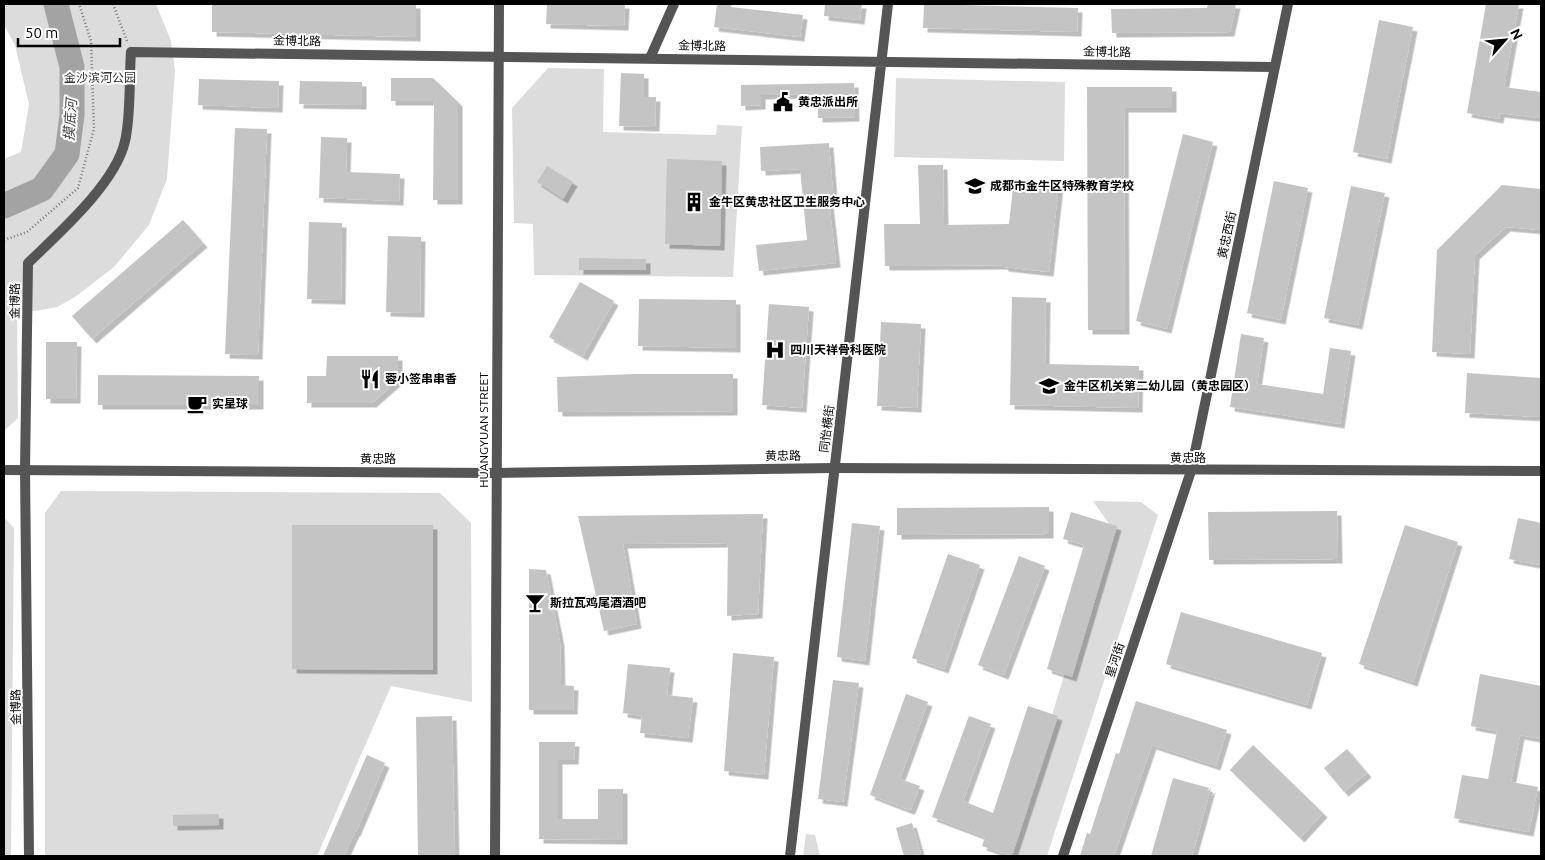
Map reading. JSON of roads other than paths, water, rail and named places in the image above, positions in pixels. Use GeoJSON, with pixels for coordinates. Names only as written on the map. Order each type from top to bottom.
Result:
{"type":"FeatureCollection","features":[{"type":"Feature","properties":{"kind":"street","name":"HUANGYUAN STREET"},"geometry":{"type":"LineString","coordinates":[[494,856],[497,56],[499,4]]}},
{"type":"Feature","properties":{"kind":"street"},"geometry":{"type":"LineString","coordinates":[[650,58],[674,4]]}},
{"type":"Feature","properties":{"kind":"street","name":"同怡横街"},"geometry":{"type":"LineString","coordinates":[[790,856],[888,4]]}},
{"type":"Feature","properties":{"kind":"street","name":"黄忠西街"},"geometry":{"type":"LineString","coordinates":[[1191,471],[1288,4]]}},
{"type":"Feature","properties":{"kind":"street","name":"金博北路"},"geometry":{"type":"LineString","coordinates":[[131,52],[1274,67]]}},
{"type":"Feature","properties":{"kind":"street","name":"金博路"},"geometry":{"type":"LineString","coordinates":[[29,856],[25,469],[28,263],[77,216],[112,171],[125,141],[131,52]]}},
{"type":"Feature","properties":{"kind":"street","name":"黄忠路"},"geometry":{"type":"LineString","coordinates":[[4,470],[496,473],[835,468],[1541,471]]}},
{"type":"Feature","properties":{"kind":"street","name":"星河街"},"geometry":{"type":"LineString","coordinates":[[1063,856],[1191,471]]}},
{"type":"Feature","properties":{"kind":"waterway","name":"摸底河"},"geometry":{"type":"LineString","coordinates":[[4,206],[42,189],[67,154],[72,115],[72,67],[56,4]]}},
{"type":"Feature","properties":{"kind":"place","name":"黄忠派出所"},"geometry":{"type":"Point","coordinates":[783,102]}},
{"type":"Feature","properties":{"kind":"place","name":"成都市金牛区特殊教育学校"},"geometry":{"type":"Point","coordinates":[975,186]}},
{"type":"Feature","properties":{"kind":"place","name":"金牛区黄忠社区卫生服务中心"},"geometry":{"type":"Point","coordinates":[694,202]}},
{"type":"Feature","properties":{"kind":"place","name":"四川天祥骨科医院"},"geometry":{"type":"Point","coordinates":[775,350]}},
{"type":"Feature","properties":{"kind":"place","name":"蓉小签串串香"},"geometry":{"type":"Point","coordinates":[370,379]}},
{"type":"Feature","properties":{"kind":"place","name":"金牛区机关第二幼儿园（黄忠园区）"},"geometry":{"type":"Point","coordinates":[1049,386]}},
{"type":"Feature","properties":{"kind":"place","name":"实星球"},"geometry":{"type":"Point","coordinates":[197,404]}},
{"type":"Feature","properties":{"kind":"place","name":"斯拉瓦鸡尾酒酒吧"},"geometry":{"type":"Point","coordinates":[535,603]}},
{"type":"Feature","properties":{"kind":"park label","name":"金沙滨河公园"},"geometry":{"type":"Point","coordinates":[100,78]}}]}
